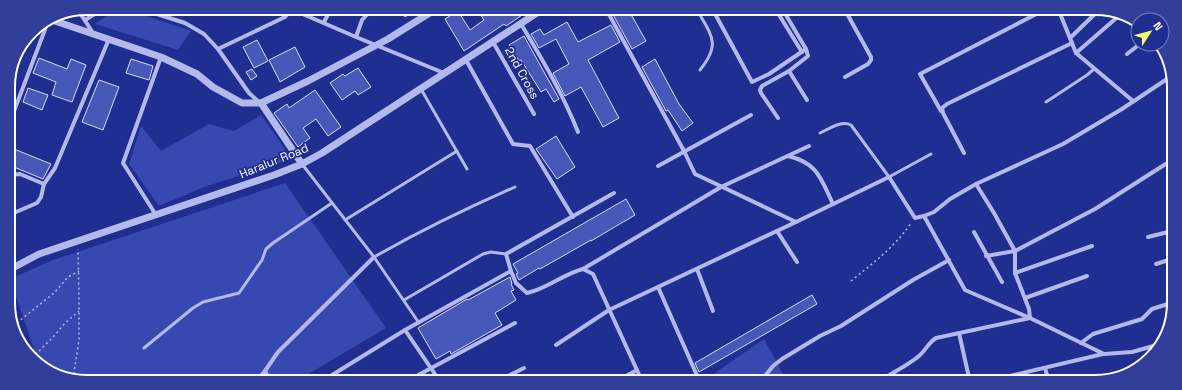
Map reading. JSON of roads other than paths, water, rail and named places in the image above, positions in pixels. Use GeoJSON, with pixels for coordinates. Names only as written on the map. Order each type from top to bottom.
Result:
{"type":"FeatureCollection","features":[{"type":"Feature","properties":{"kind":"street"},"geometry":{"type":"LineString","coordinates":[[85,20],[93,15]]}},
{"type":"Feature","properties":{"kind":"street"},"geometry":{"type":"LineString","coordinates":[[160,15],[185,23],[204,34],[218,49],[249,93],[261,103],[302,164]]}},
{"type":"Feature","properties":{"kind":"street"},"geometry":{"type":"LineString","coordinates":[[218,49],[287,15]]}},
{"type":"Feature","properties":{"kind":"street"},"geometry":{"type":"LineString","coordinates":[[307,15],[444,73]]}},
{"type":"Feature","properties":{"kind":"street"},"geometry":{"type":"LineString","coordinates":[[324,22],[328,15]]}},
{"type":"Feature","properties":{"kind":"street"},"geometry":{"type":"LineString","coordinates":[[356,37],[362,20],[367,15]]}},
{"type":"Feature","properties":{"kind":"street"},"geometry":{"type":"LineString","coordinates":[[57,22],[161,57],[197,74],[213,87],[242,103],[261,103],[308,81],[376,45],[426,15]]}},
{"type":"Feature","properties":{"kind":"street","name":"Haralur Road"},"geometry":{"type":"LineString","coordinates":[[15,267],[40,254],[274,175],[302,164],[322,153],[534,15]]}},
{"type":"Feature","properties":{"kind":"street"},"geometry":{"type":"LineString","coordinates":[[609,15],[684,151],[694,174],[796,222]]}},
{"type":"Feature","properties":{"kind":"street"},"geometry":{"type":"LineString","coordinates":[[716,15],[752,82],[769,74],[806,49]]}},
{"type":"Feature","properties":{"kind":"street"},"geometry":{"type":"LineString","coordinates":[[779,15],[802,52]]}},
{"type":"Feature","properties":{"kind":"street"},"geometry":{"type":"LineString","coordinates":[[778,118],[760,90],[762,86],[790,71],[808,56],[806,49],[786,15]]}},
{"type":"Feature","properties":{"kind":"street"},"geometry":{"type":"LineString","coordinates":[[845,77],[871,60],[871,57],[848,15]]}},
{"type":"Feature","properties":{"kind":"street"},"geometry":{"type":"LineString","coordinates":[[964,153],[920,74],[1034,15]]}},
{"type":"Feature","properties":{"kind":"street"},"geometry":{"type":"LineString","coordinates":[[1061,15],[1076,53],[1133,101]]}},
{"type":"Feature","properties":{"kind":"street"},"geometry":{"type":"LineString","coordinates":[[1070,38],[1094,15]]}},
{"type":"Feature","properties":{"kind":"street"},"geometry":{"type":"LineString","coordinates":[[82,16],[93,34]]}},
{"type":"Feature","properties":{"kind":"street"},"geometry":{"type":"LineString","coordinates":[[1076,53],[1117,18]]}},
{"type":"Feature","properties":{"kind":"street"},"geometry":{"type":"LineString","coordinates":[[521,24],[550,72],[578,132]]}},
{"type":"Feature","properties":{"kind":"street"},"geometry":{"type":"LineString","coordinates":[[15,109],[45,29]]}},
{"type":"Feature","properties":{"kind":"street"},"geometry":{"type":"LineString","coordinates":[[15,212],[37,203],[42,197],[44,184],[55,168],[109,39]]}},
{"type":"Feature","properties":{"kind":"street","name":"2nd Cross"},"geometry":{"type":"LineString","coordinates":[[493,42],[534,114]]}},
{"type":"Feature","properties":{"kind":"street"},"geometry":{"type":"LineString","coordinates":[[943,113],[942,108],[947,104],[1072,43]]}},
{"type":"Feature","properties":{"kind":"street"},"geometry":{"type":"LineString","coordinates":[[156,215],[123,163],[161,57]]}},
{"type":"Feature","properties":{"kind":"street"},"geometry":{"type":"LineString","coordinates":[[466,60],[513,144],[530,146],[572,217]]}},
{"type":"Feature","properties":{"kind":"street"},"geometry":{"type":"LineString","coordinates":[[790,71],[806,100]]}},
{"type":"Feature","properties":{"kind":"street"},"geometry":{"type":"LineString","coordinates":[[556,345],[609,310],[796,222],[889,176],[915,218],[934,212],[950,199],[976,184],[1063,144],[1166,79]]}},
{"type":"Feature","properties":{"kind":"street"},"geometry":{"type":"LineString","coordinates":[[658,166],[751,115]]}},
{"type":"Feature","properties":{"kind":"street"},"geometry":{"type":"LineString","coordinates":[[614,193],[506,254],[516,283],[527,293],[536,291],[573,271],[583,269],[721,187],[809,146]]}},
{"type":"Feature","properties":{"kind":"street"},"geometry":{"type":"LineString","coordinates":[[788,156],[806,162],[813,168],[820,177],[833,204]]}},
{"type":"Feature","properties":{"kind":"street"},"geometry":{"type":"LineString","coordinates":[[986,256],[1015,251],[1095,209],[1167,163]]}},
{"type":"Feature","properties":{"kind":"street"},"geometry":{"type":"LineString","coordinates":[[15,174],[20,174],[44,184]]}},
{"type":"Feature","properties":{"kind":"street"},"geometry":{"type":"LineString","coordinates":[[976,184],[1015,251],[1015,272],[1029,309],[1030,318]]}},
{"type":"Feature","properties":{"kind":"street"},"geometry":{"type":"LineString","coordinates":[[924,216],[966,290],[1030,318],[1104,354]]}},
{"type":"Feature","properties":{"kind":"street"},"geometry":{"type":"LineString","coordinates":[[777,231],[797,262]]}},
{"type":"Feature","properties":{"kind":"street"},"geometry":{"type":"LineString","coordinates":[[974,232],[986,256],[1002,282]]}},
{"type":"Feature","properties":{"kind":"street"},"geometry":{"type":"LineString","coordinates":[[1148,237],[1167,232]]}},
{"type":"Feature","properties":{"kind":"street"},"geometry":{"type":"LineString","coordinates":[[1015,272],[1092,246]]}},
{"type":"Feature","properties":{"kind":"street"},"geometry":{"type":"LineString","coordinates":[[261,375],[278,352],[374,257]]}},
{"type":"Feature","properties":{"kind":"street"},"geometry":{"type":"LineString","coordinates":[[766,375],[773,366],[782,359],[820,336],[847,323],[914,280],[949,260]]}},
{"type":"Feature","properties":{"kind":"street"},"geometry":{"type":"LineString","coordinates":[[1156,264],[1167,261]]}},
{"type":"Feature","properties":{"kind":"street"},"geometry":{"type":"LineString","coordinates":[[583,269],[593,274],[639,375]]}},
{"type":"Feature","properties":{"kind":"street"},"geometry":{"type":"LineString","coordinates":[[697,269],[713,311]]}},
{"type":"Feature","properties":{"kind":"street"},"geometry":{"type":"LineString","coordinates":[[332,375],[405,330],[511,271]]}},
{"type":"Feature","properties":{"kind":"street"},"geometry":{"type":"LineString","coordinates":[[1025,298],[1087,276]]}},
{"type":"Feature","properties":{"kind":"street"},"geometry":{"type":"LineString","coordinates":[[658,287],[697,375]]}},
{"type":"Feature","properties":{"kind":"street"},"geometry":{"type":"LineString","coordinates":[[1081,343],[1094,334],[1142,319],[1152,309],[1167,304]]}},
{"type":"Feature","properties":{"kind":"street"},"geometry":{"type":"LineString","coordinates":[[889,375],[917,358],[928,348],[931,341],[936,338],[1030,318]]}},
{"type":"Feature","properties":{"kind":"street"},"geometry":{"type":"LineString","coordinates":[[419,375],[515,323]]}},
{"type":"Feature","properties":{"kind":"street"},"geometry":{"type":"LineString","coordinates":[[405,330],[435,375]]}},
{"type":"Feature","properties":{"kind":"street"},"geometry":{"type":"LineString","coordinates":[[959,333],[968,375]]}},
{"type":"Feature","properties":{"kind":"street"},"geometry":{"type":"LineString","coordinates":[[1014,375],[1104,354],[1132,352],[1152,346]]}},
{"type":"Feature","properties":{"kind":"street"},"geometry":{"type":"LineString","coordinates":[[510,375],[524,368]]}},
{"type":"Feature","properties":{"kind":"street"},"geometry":{"type":"LineString","coordinates":[[1045,368],[1047,375]]}},
{"type":"Feature","properties":{"kind":"street"},"geometry":{"type":"LineString","coordinates":[[628,375],[637,370]]}},
{"type":"Feature","properties":{"kind":"street"},"geometry":{"type":"LineString","coordinates":[[265,371],[267,375]]}},
{"type":"Feature","properties":{"kind":"lane"},"geometry":{"type":"LineString","coordinates":[[700,15],[712,36],[713,45],[709,59],[700,70]]}},
{"type":"Feature","properties":{"kind":"lane"},"geometry":{"type":"LineString","coordinates":[[1046,102],[1094,69]]}},
{"type":"Feature","properties":{"kind":"lane"},"geometry":{"type":"LineString","coordinates":[[421,89],[467,169]]}},
{"type":"Feature","properties":{"kind":"lane"},"geometry":{"type":"LineString","coordinates":[[820,133],[842,123],[846,122],[851,125],[889,176],[931,154]]}},
{"type":"Feature","properties":{"kind":"lane"},"geometry":{"type":"LineString","coordinates":[[345,220],[457,151]]}},
{"type":"Feature","properties":{"kind":"lane"},"geometry":{"type":"LineString","coordinates":[[302,164],[374,257],[420,323]]}},
{"type":"Feature","properties":{"kind":"lane"},"geometry":{"type":"LineString","coordinates":[[374,257],[414,234],[471,206],[515,187]]}},
{"type":"Feature","properties":{"kind":"lane"},"geometry":{"type":"LineString","coordinates":[[144,348],[193,308],[203,302],[239,292],[262,260],[266,249],[332,203]]}},
{"type":"Feature","properties":{"kind":"lane"},"geometry":{"type":"LineString","coordinates":[[404,300],[484,254],[491,252],[506,254]]}}]}
